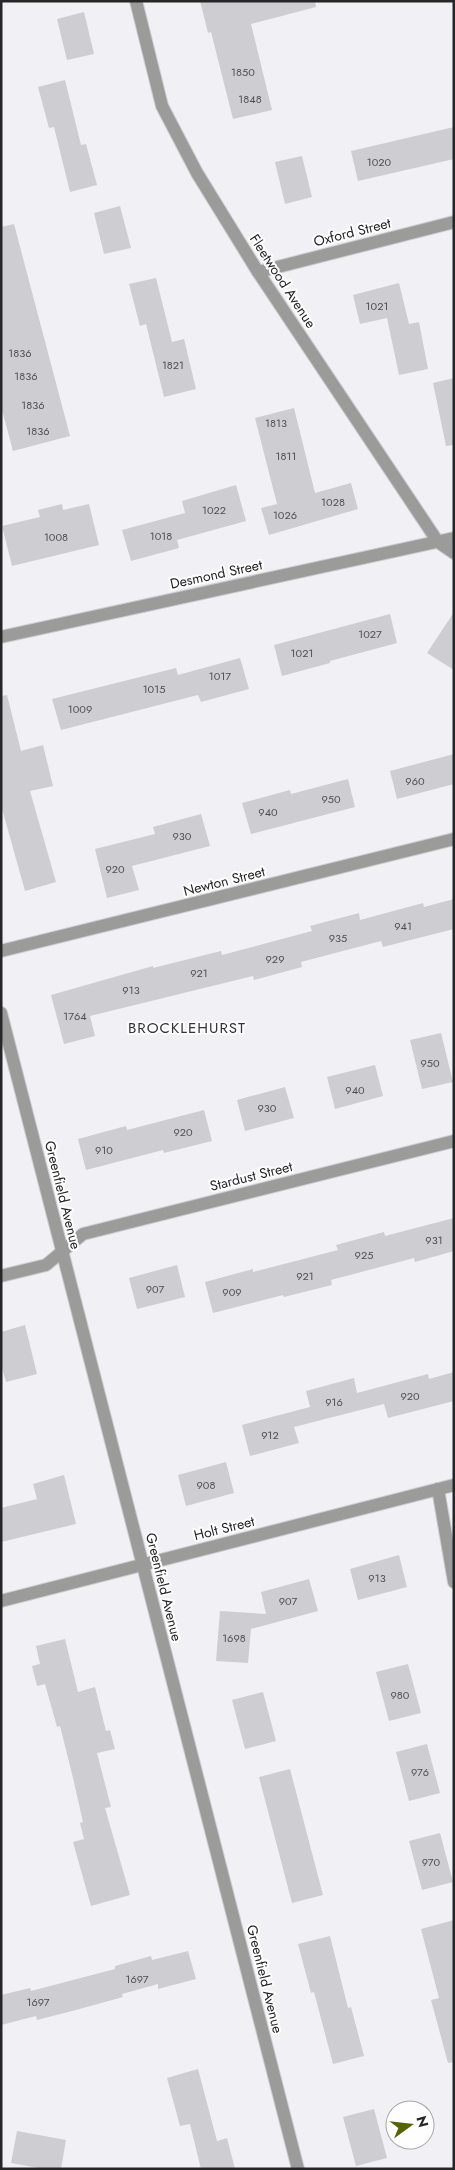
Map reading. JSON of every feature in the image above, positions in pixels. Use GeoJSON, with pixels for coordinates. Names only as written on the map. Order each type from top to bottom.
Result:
{"type":"FeatureCollection","features":[{"type":"Feature","properties":{"kind":"street","name":"Fleetwood Avenue"},"geometry":{"type":"LineString","coordinates":[[136,1],[162,106],[196,174],[258,272],[438,542],[454,553]]}},
{"type":"Feature","properties":{"kind":"street","name":"Oxford Street"},"geometry":{"type":"LineString","coordinates":[[258,272],[454,222]]}},
{"type":"Feature","properties":{"kind":"street","name":"Desmond Street"},"geometry":{"type":"LineString","coordinates":[[1,636],[454,538]]}},
{"type":"Feature","properties":{"kind":"street","name":"Newton Street"},"geometry":{"type":"LineString","coordinates":[[1,951],[454,839]]}},
{"type":"Feature","properties":{"kind":"street","name":"Greenfield Avenue"},"geometry":{"type":"LineString","coordinates":[[1,1013],[298,2169]]}},
{"type":"Feature","properties":{"kind":"street","name":"Stardust Street"},"geometry":{"type":"LineString","coordinates":[[1,1276],[46,1265],[83,1234],[454,1141]]}},
{"type":"Feature","properties":{"kind":"street","name":"Holt Street"},"geometry":{"type":"LineString","coordinates":[[1,1601],[454,1485]]}},
{"type":"Feature","properties":{"kind":"street"},"geometry":{"type":"LineString","coordinates":[[438,1489],[454,1582]]}},
{"type":"Feature","properties":{"kind":"building"},"geometry":{"type":"Polygon","coordinates":[[[200,1],[315,1],[316,7],[251,24],[272,110],[233,119],[211,32],[208,33],[200,1]]]}},
{"type":"Feature","properties":{"kind":"building"},"geometry":{"type":"Polygon","coordinates":[[[84,12],[94,54],[67,60],[57,19],[84,12]]]}},
{"type":"Feature","properties":{"kind":"building"},"geometry":{"type":"Polygon","coordinates":[[[65,80],[81,145],[86,144],[97,185],[70,192],[54,127],[49,128],[38,87],[65,80]]]}},
{"type":"Feature","properties":{"kind":"building"},"geometry":{"type":"Polygon","coordinates":[[[454,127],[454,159],[358,181],[351,151],[454,127]]]}},
{"type":"Feature","properties":{"kind":"building"},"geometry":{"type":"Polygon","coordinates":[[[302,156],[312,197],[285,204],[275,162],[302,156]]]}},
{"type":"Feature","properties":{"kind":"building"},"geometry":{"type":"Polygon","coordinates":[[[120,206],[131,248],[104,254],[94,213],[120,206]]]}},
{"type":"Feature","properties":{"kind":"building"},"geometry":{"type":"Polygon","coordinates":[[[14,224],[70,436],[13,451],[1,406],[1,227],[14,224]]]}},
{"type":"Feature","properties":{"kind":"building"},"geometry":{"type":"Polygon","coordinates":[[[156,278],[172,342],[184,339],[196,389],[164,397],[146,324],[140,326],[129,284],[156,278]]]}},
{"type":"Feature","properties":{"kind":"building"},"geometry":{"type":"Polygon","coordinates":[[[399,283],[409,324],[419,322],[428,369],[399,375],[387,318],[360,324],[353,295],[399,283]]]}},
{"type":"Feature","properties":{"kind":"building"},"geometry":{"type":"Polygon","coordinates":[[[454,378],[454,445],[446,446],[433,383],[454,378]]]}},
{"type":"Feature","properties":{"kind":"building"},"geometry":{"type":"Polygon","coordinates":[[[294,408],[315,493],[351,483],[358,509],[269,535],[261,508],[277,504],[255,418],[294,408]]]}},
{"type":"Feature","properties":{"kind":"building"},"geometry":{"type":"Polygon","coordinates":[[[236,485],[246,521],[177,540],[179,548],[131,561],[122,530],[185,513],[182,501],[236,485]]]}},
{"type":"Feature","properties":{"kind":"building"},"geometry":{"type":"Polygon","coordinates":[[[62,504],[63,510],[89,504],[99,545],[12,566],[2,526],[40,517],[38,510],[62,504]]]}},
{"type":"Feature","properties":{"kind":"building"},"geometry":{"type":"Polygon","coordinates":[[[454,612],[454,670],[427,653],[454,612]]]}},
{"type":"Feature","properties":{"kind":"building"},"geometry":{"type":"Polygon","coordinates":[[[390,614],[397,643],[282,676],[274,645],[390,614]]]}},
{"type":"Feature","properties":{"kind":"building"},"geometry":{"type":"Polygon","coordinates":[[[240,658],[249,689],[201,702],[198,695],[61,730],[52,699],[176,668],[178,675],[240,658]]]}},
{"type":"Feature","properties":{"kind":"building"},"geometry":{"type":"Polygon","coordinates":[[[7,695],[21,751],[43,745],[53,786],[30,791],[56,882],[25,891],[1,805],[1,696],[7,695]]]}},
{"type":"Feature","properties":{"kind":"building"},"geometry":{"type":"Polygon","coordinates":[[[454,754],[454,784],[397,799],[390,771],[454,754]]]}},
{"type":"Feature","properties":{"kind":"building"},"geometry":{"type":"Polygon","coordinates":[[[348,779],[355,807],[251,834],[242,803],[290,790],[291,794],[348,779]]]}},
{"type":"Feature","properties":{"kind":"building"},"geometry":{"type":"Polygon","coordinates":[[[201,814],[210,846],[132,866],[139,890],[107,898],[95,849],[155,834],[153,827],[201,814]]]}},
{"type":"Feature","properties":{"kind":"building"},"geometry":{"type":"Polygon","coordinates":[[[454,899],[454,929],[383,947],[381,941],[301,962],[302,967],[254,980],[253,976],[90,1016],[95,1036],[64,1044],[51,995],[153,966],[153,968],[221,951],[222,955],[312,931],[310,926],[359,913],[360,920],[423,903],[424,907],[454,899]]]}},
{"type":"Feature","properties":{"kind":"building"},"geometry":{"type":"Polygon","coordinates":[[[441,1033],[453,1082],[422,1089],[410,1040],[441,1033]]]}},
{"type":"Feature","properties":{"kind":"building"},"geometry":{"type":"Polygon","coordinates":[[[375,1065],[383,1096],[335,1109],[327,1077],[375,1065]]]}},
{"type":"Feature","properties":{"kind":"building"},"geometry":{"type":"Polygon","coordinates":[[[285,1087],[294,1118],[245,1131],[237,1100],[285,1087]]]}},
{"type":"Feature","properties":{"kind":"building"},"geometry":{"type":"Polygon","coordinates":[[[204,1110],[212,1141],[164,1153],[163,1150],[86,1170],[78,1139],[126,1126],[127,1130],[204,1110]]]}},
{"type":"Feature","properties":{"kind":"building"},"geometry":{"type":"Polygon","coordinates":[[[454,1218],[454,1251],[415,1262],[414,1258],[331,1280],[332,1285],[213,1313],[205,1282],[253,1269],[253,1272],[338,1250],[336,1245],[384,1232],[385,1236],[454,1218]]]}},
{"type":"Feature","properties":{"kind":"building"},"geometry":{"type":"Polygon","coordinates":[[[177,1265],[185,1297],[137,1309],[129,1278],[177,1265]]]}},
{"type":"Feature","properties":{"kind":"building"},"geometry":{"type":"Polygon","coordinates":[[[25,1325],[37,1374],[6,1382],[1,1364],[1,1332],[25,1325]]]}},
{"type":"Feature","properties":{"kind":"building"},"geometry":{"type":"Polygon","coordinates":[[[454,1372],[454,1401],[388,1418],[384,1404],[294,1427],[299,1443],[250,1456],[242,1425],[310,1407],[306,1391],[354,1378],[357,1393],[428,1374],[429,1379],[454,1372]]]}},
{"type":"Feature","properties":{"kind":"building"},"geometry":{"type":"Polygon","coordinates":[[[226,1462],[234,1493],[186,1506],[178,1475],[226,1462]]]}},
{"type":"Feature","properties":{"kind":"building"},"geometry":{"type":"Polygon","coordinates":[[[64,1475],[76,1524],[1,1542],[1,1508],[37,1499],[33,1484],[64,1475]]]}},
{"type":"Feature","properties":{"kind":"building"},"geometry":{"type":"Polygon","coordinates":[[[399,1555],[407,1587],[358,1600],[350,1569],[399,1555]]]}},
{"type":"Feature","properties":{"kind":"building"},"geometry":{"type":"Polygon","coordinates":[[[309,1579],[318,1611],[251,1629],[248,1663],[216,1661],[220,1611],[266,1614],[261,1592],[309,1579]]]}},
{"type":"Feature","properties":{"kind":"building"},"geometry":{"type":"Polygon","coordinates":[[[65,1639],[78,1692],[95,1687],[106,1731],[110,1730],[115,1749],[97,1753],[111,1807],[105,1808],[130,1895],[91,1906],[73,1842],[84,1839],[80,1823],[83,1822],[73,1778],[60,1726],[57,1727],[45,1684],[37,1686],[32,1666],[40,1664],[36,1646],[65,1639]]]}},
{"type":"Feature","properties":{"kind":"building"},"geometry":{"type":"Polygon","coordinates":[[[408,1664],[421,1713],[389,1721],[376,1672],[408,1664]]]}},
{"type":"Feature","properties":{"kind":"building"},"geometry":{"type":"Polygon","coordinates":[[[263,1692],[276,1741],[245,1749],[232,1700],[263,1692]]]}},
{"type":"Feature","properties":{"kind":"building"},"geometry":{"type":"Polygon","coordinates":[[[427,1744],[440,1793],[409,1801],[396,1752],[427,1744]]]}},
{"type":"Feature","properties":{"kind":"building"},"geometry":{"type":"Polygon","coordinates":[[[290,1769],[323,1895],[292,1903],[259,1777],[290,1769]]]}},
{"type":"Feature","properties":{"kind":"building"},"geometry":{"type":"Polygon","coordinates":[[[440,1833],[453,1882],[422,1890],[409,1841],[440,1833]]]}},
{"type":"Feature","properties":{"kind":"building"},"geometry":{"type":"Polygon","coordinates":[[[454,1920],[454,2062],[448,2063],[431,2000],[439,1998],[421,1929],[454,1920]]]}},
{"type":"Feature","properties":{"kind":"building"},"geometry":{"type":"Polygon","coordinates":[[[330,1936],[348,2008],[351,2007],[364,2056],[333,2064],[314,1992],[311,1993],[298,1944],[330,1936]]]}},
{"type":"Feature","properties":{"kind":"building"},"geometry":{"type":"Polygon","coordinates":[[[188,1951],[196,1979],[158,1989],[158,1984],[122,1994],[123,1997],[76,2010],[37,2020],[36,2016],[1,2025],[1,1995],[30,1988],[31,1991],[115,1969],[115,1966],[151,1956],[152,1960],[188,1951]]]}},
{"type":"Feature","properties":{"kind":"building"},"geometry":{"type":"Polygon","coordinates":[[[198,2069],[217,2141],[227,2138],[235,2169],[201,2169],[190,2124],[180,2126],[167,2078],[198,2069]]]}},
{"type":"Feature","properties":{"kind":"building"},"geometry":{"type":"Polygon","coordinates":[[[374,2109],[387,2158],[356,2166],[343,2117],[374,2109]]]}},
{"type":"Feature","properties":{"kind":"building"},"geometry":{"type":"Polygon","coordinates":[[[17,2131],[66,2140],[61,2169],[44,2169],[11,2163],[17,2131]]]}},
{"type":"Feature","properties":{"kind":"district","name":"BROCKLEHURST"},"geometry":{"type":"Point","coordinates":[187,1028]}}]}
